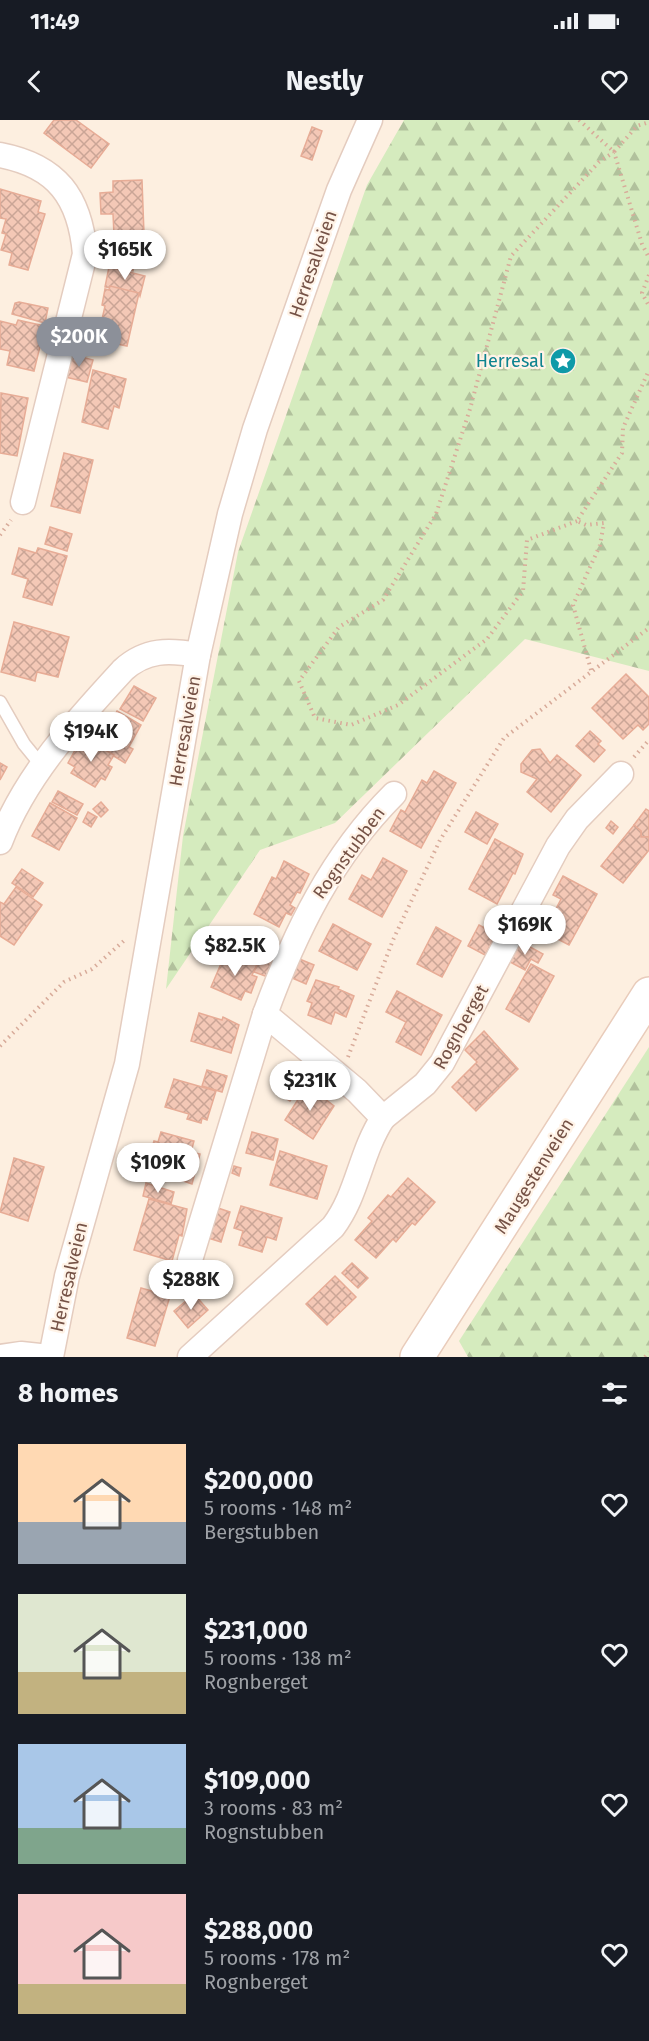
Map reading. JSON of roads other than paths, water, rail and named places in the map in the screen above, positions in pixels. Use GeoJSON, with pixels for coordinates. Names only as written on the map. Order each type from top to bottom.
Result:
{"type":"FeatureCollection","features":[{"type":"Feature","properties":{"kind":"main road","name":"Maugestenveien"},"geometry":{"type":"LineString","coordinates":[[417,1357],[649,994]]}},
{"type":"Feature","properties":{"kind":"street","name":"Herresalveien"},"geometry":{"type":"LineString","coordinates":[[50,1357],[67,1275],[127,1064],[198,655],[230,514],[255,429],[339,190],[370,120]]}},
{"type":"Feature","properties":{"kind":"street"},"geometry":{"type":"LineString","coordinates":[[0,154],[30,162],[55,178],[71,199],[80,218],[85,254],[23,502]]}},
{"type":"Feature","properties":{"kind":"street"},"geometry":{"type":"LineString","coordinates":[[0,842],[18,804],[42,766],[102,693],[133,661],[159,651],[171,650],[198,655]]}},
{"type":"Feature","properties":{"kind":"street","name":"Rognberget"},"geometry":{"type":"LineString","coordinates":[[190,1357],[333,1227],[347,1206],[364,1151],[383,1118],[433,1076],[558,846],[578,819],[621,774]]}},
{"type":"Feature","properties":{"kind":"street","name":"Rognstubben"},"geometry":{"type":"LineString","coordinates":[[190,1260],[265,1014],[312,902],[373,815],[394,794]]}},
{"type":"Feature","properties":{"kind":"street"},"geometry":{"type":"LineString","coordinates":[[265,1014],[341,1070],[383,1118]]}},
{"type":"Feature","properties":{"kind":"street"},"geometry":{"type":"LineString","coordinates":[[0,1357],[21,1354],[50,1357]]}},
{"type":"Feature","properties":{"kind":"lane"},"geometry":{"type":"LineString","coordinates":[[0,702],[24,744],[42,766]]}},
{"type":"Feature","properties":{"kind":"place","name":"Herresal"},"geometry":{"type":"Point","coordinates":[563,361]}}]}
